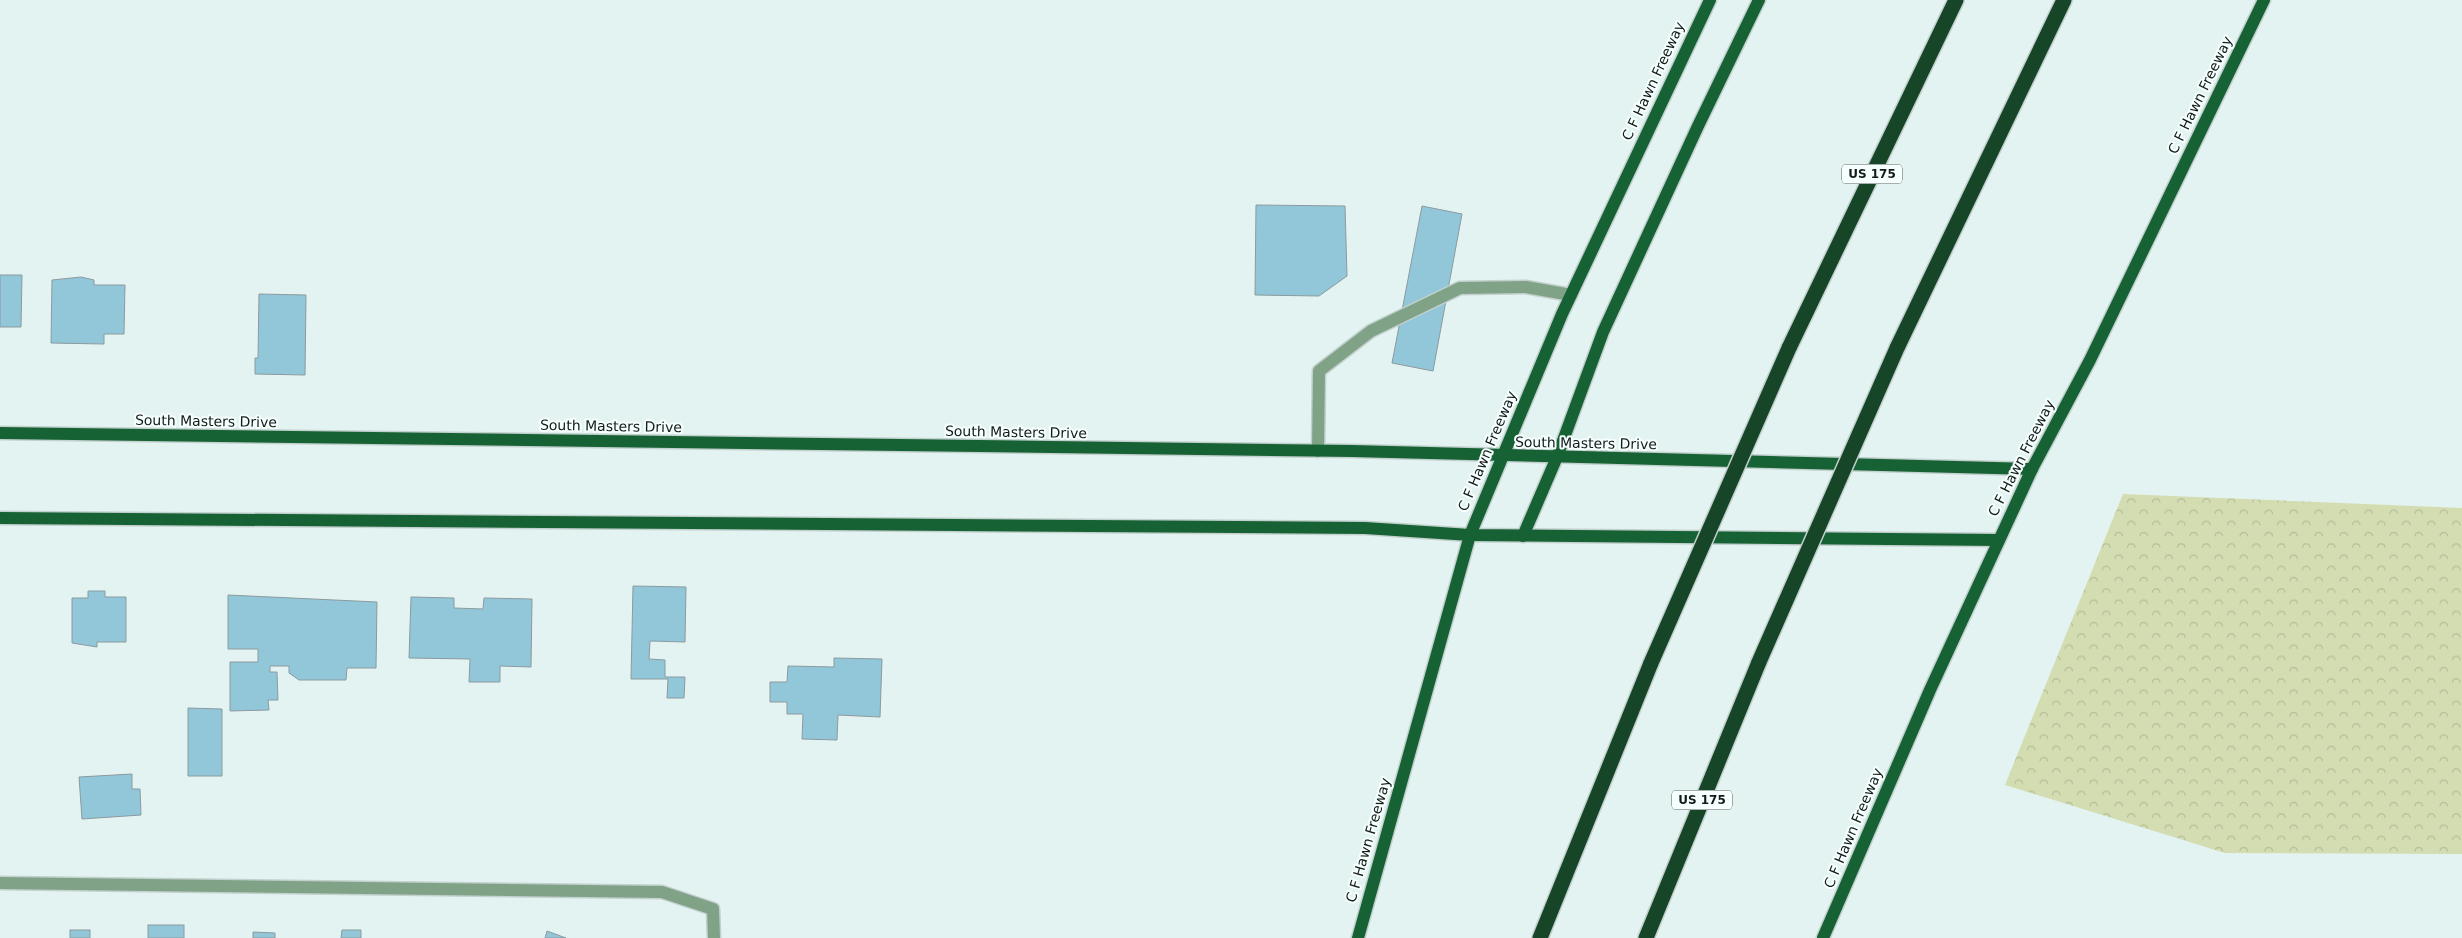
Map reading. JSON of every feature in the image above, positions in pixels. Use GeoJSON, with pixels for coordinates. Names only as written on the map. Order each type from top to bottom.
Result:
{"type":"FeatureCollection","features":[{"type":"Feature","properties":{"kind":"highway","name":"US 175"},"geometry":{"type":"LineString","coordinates":[[1540,938],[1650,663],[1790,348],[1956,0]]}},
{"type":"Feature","properties":{"kind":"highway","name":"US 175"},"geometry":{"type":"LineString","coordinates":[[1646,938],[1759,662],[1897,348],[2064,0]]}},
{"type":"Feature","properties":{"kind":"main road","name":"C F Hawn Freeway"},"geometry":{"type":"LineString","coordinates":[[1358,938],[1470,535],[1571,295],[1710,0]]}},
{"type":"Feature","properties":{"kind":"main road"},"geometry":{"type":"LineString","coordinates":[[1523,536],[1557,457],[1603,332],[1698,126],[1759,0]]}},
{"type":"Feature","properties":{"kind":"main road","name":"C F Hawn Freeway"},"geometry":{"type":"LineString","coordinates":[[1823,938],[1930,690],[2032,469],[2090,360],[2264,0]]}},
{"type":"Feature","properties":{"kind":"main road","name":"South Masters Drive"},"geometry":{"type":"LineString","coordinates":[[0,433],[1318,451],[2032,469]]}},
{"type":"Feature","properties":{"kind":"main road"},"geometry":{"type":"LineString","coordinates":[[0,518],[1365,528],[1470,535],[1999,540]]}},
{"type":"Feature","properties":{"kind":"lane"},"geometry":{"type":"LineString","coordinates":[[1318,451],[1319,371],[1372,330],[1460,288],[1526,287],[1571,295]]}},
{"type":"Feature","properties":{"kind":"lane"},"geometry":{"type":"LineString","coordinates":[[0,883],[662,892],[713,909],[714,938]]}},
{"type":"Feature","properties":{"kind":"green space"},"geometry":{"type":"Polygon","coordinates":[[[2123,494],[2462,508],[2462,854],[2225,853],[2005,785],[2123,494]]]}},
{"type":"Feature","properties":{"kind":"building"},"geometry":{"type":"Polygon","coordinates":[[[1256,205],[1345,206],[1347,276],[1319,296],[1255,295],[1256,205]]]}},
{"type":"Feature","properties":{"kind":"building"},"geometry":{"type":"Polygon","coordinates":[[[1422,206],[1462,214],[1433,371],[1392,363],[1422,206]]]}},
{"type":"Feature","properties":{"kind":"building"},"geometry":{"type":"Polygon","coordinates":[[[0,275],[22,275],[21,327],[0,327],[0,275]]]}},
{"type":"Feature","properties":{"kind":"building"},"geometry":{"type":"Polygon","coordinates":[[[81,277],[94,280],[94,285],[125,285],[124,334],[104,334],[104,344],[51,343],[52,280],[81,277]]]}},
{"type":"Feature","properties":{"kind":"building"},"geometry":{"type":"Polygon","coordinates":[[[259,294],[306,295],[305,375],[255,374],[255,358],[258,358],[259,294]]]}},
{"type":"Feature","properties":{"kind":"building"},"geometry":{"type":"Polygon","coordinates":[[[633,586],[686,587],[685,642],[650,641],[649,659],[665,660],[665,677],[685,677],[684,698],[667,698],[668,679],[631,679],[633,586]]]}},
{"type":"Feature","properties":{"kind":"building"},"geometry":{"type":"Polygon","coordinates":[[[88,591],[105,591],[105,597],[126,597],[126,642],[97,642],[97,647],[72,643],[72,598],[88,598],[88,591]]]}},
{"type":"Feature","properties":{"kind":"building"},"geometry":{"type":"Polygon","coordinates":[[[228,595],[377,602],[376,668],[347,668],[346,680],[299,680],[289,673],[289,666],[270,666],[270,672],[277,672],[278,700],[268,700],[269,710],[230,711],[230,662],[258,662],[258,649],[228,649],[228,595]]]}},
{"type":"Feature","properties":{"kind":"building"},"geometry":{"type":"Polygon","coordinates":[[[411,597],[454,598],[454,608],[483,609],[484,598],[532,599],[531,667],[500,666],[500,682],[469,682],[470,659],[409,658],[411,597]]]}},
{"type":"Feature","properties":{"kind":"building"},"geometry":{"type":"Polygon","coordinates":[[[834,658],[882,659],[880,717],[838,715],[837,740],[802,739],[803,714],[787,714],[787,702],[770,702],[770,682],[787,682],[788,666],[834,667],[834,658]]]}},
{"type":"Feature","properties":{"kind":"building"},"geometry":{"type":"Polygon","coordinates":[[[188,708],[222,709],[222,776],[188,776],[188,708]]]}},
{"type":"Feature","properties":{"kind":"building"},"geometry":{"type":"Polygon","coordinates":[[[132,774],[132,789],[140,789],[141,815],[82,819],[79,777],[132,774]]]}},
{"type":"Feature","properties":{"kind":"building"},"geometry":{"type":"Polygon","coordinates":[[[148,925],[184,925],[184,938],[148,938],[148,925]]]}},
{"type":"Feature","properties":{"kind":"building"},"geometry":{"type":"Polygon","coordinates":[[[70,930],[90,930],[90,938],[70,938],[70,930]]]}},
{"type":"Feature","properties":{"kind":"building"},"geometry":{"type":"Polygon","coordinates":[[[342,930],[361,930],[361,938],[341,938],[342,930]]]}},
{"type":"Feature","properties":{"kind":"building"},"geometry":{"type":"Polygon","coordinates":[[[547,931],[566,938],[545,938],[547,931]]]}},
{"type":"Feature","properties":{"kind":"building"},"geometry":{"type":"Polygon","coordinates":[[[253,932],[275,933],[275,938],[253,938],[253,932]]]}}]}
